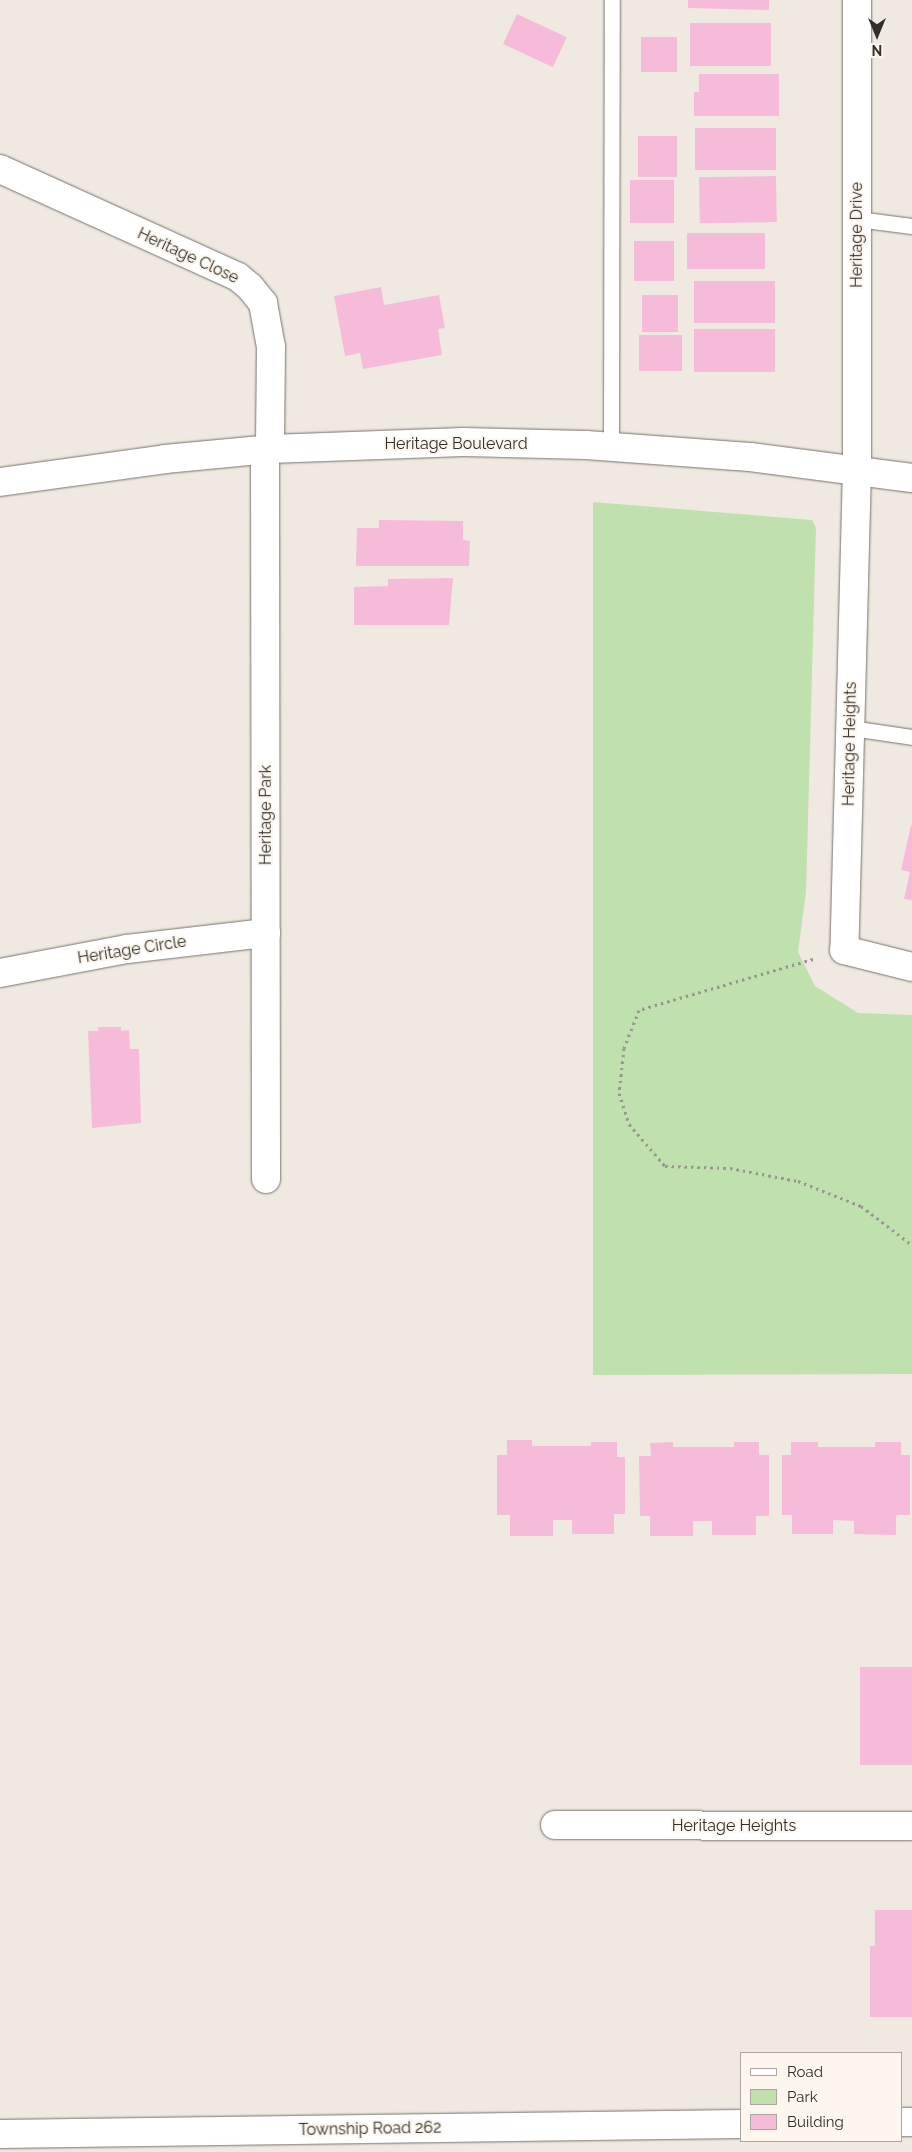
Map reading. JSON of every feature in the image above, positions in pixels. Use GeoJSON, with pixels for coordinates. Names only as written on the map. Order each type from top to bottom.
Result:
{"type":"FeatureCollection","features":[{"type":"Feature","properties":{"kind":"street","name":"Heritage Drive"},"geometry":{"type":"LineString","coordinates":[[857,0],[857,470]]}},
{"type":"Feature","properties":{"kind":"street","name":"Heritage Close"},"geometry":{"type":"LineString","coordinates":[[0,169],[238,277],[250,287],[263,303],[271,347],[268,450]]}},
{"type":"Feature","properties":{"kind":"street","name":"Heritage Boulevard"},"geometry":{"type":"LineString","coordinates":[[0,482],[165,459],[268,450],[463,442],[611,447],[750,457],[912,478]]}},
{"type":"Feature","properties":{"kind":"street","name":"Heritage Park"},"geometry":{"type":"LineString","coordinates":[[266,1179],[268,450]]}},
{"type":"Feature","properties":{"kind":"street","name":"Heritage Heights"},"geometry":{"type":"LineString","coordinates":[[844,950],[857,470]]}},
{"type":"Feature","properties":{"kind":"street","name":"Heritage Circle"},"geometry":{"type":"LineString","coordinates":[[0,973],[145,946],[266,933]]}},
{"type":"Feature","properties":{"kind":"street"},"geometry":{"type":"LineString","coordinates":[[844,950],[912,967]]}},
{"type":"Feature","properties":{"kind":"street","name":"Heritage Heights"},"geometry":{"type":"LineString","coordinates":[[555,1825],[912,1826]]}},
{"type":"Feature","properties":{"kind":"street","name":"Township Road 262"},"geometry":{"type":"LineString","coordinates":[[0,2134],[740,2124]]}},
{"type":"Feature","properties":{"kind":"lane"},"geometry":{"type":"LineString","coordinates":[[611,447],[612,0]]}},
{"type":"Feature","properties":{"kind":"lane"},"geometry":{"type":"LineString","coordinates":[[857,219],[912,226]]}},
{"type":"Feature","properties":{"kind":"lane"},"geometry":{"type":"LineString","coordinates":[[851,728],[912,737]]}},
{"type":"Feature","properties":{"kind":"path"},"geometry":{"type":"LineString","coordinates":[[844,950],[639,1010],[624,1048],[619,1093],[629,1124],[665,1166],[730,1168],[798,1181],[861,1206],[912,1245]]}},
{"type":"Feature","properties":{"kind":"green space"},"geometry":{"type":"Polygon","coordinates":[[[593,502],[812,520],[816,528],[806,892],[798,952],[815,986],[858,1013],[912,1015],[912,1374],[593,1375],[593,502]]]}},
{"type":"Feature","properties":{"kind":"building"},"geometry":{"type":"Polygon","coordinates":[[[688,0],[769,0],[769,10],[688,8],[688,0]]]}},
{"type":"Feature","properties":{"kind":"building"},"geometry":{"type":"Polygon","coordinates":[[[517,14],[567,37],[553,67],[503,44],[517,14]]]}},
{"type":"Feature","properties":{"kind":"building"},"geometry":{"type":"Polygon","coordinates":[[[690,23],[771,23],[771,66],[690,66],[690,23]]]}},
{"type":"Feature","properties":{"kind":"building"},"geometry":{"type":"Polygon","coordinates":[[[641,37],[677,37],[677,72],[641,72],[641,37]]]}},
{"type":"Feature","properties":{"kind":"building"},"geometry":{"type":"Polygon","coordinates":[[[699,74],[779,74],[779,116],[694,116],[694,92],[699,92],[699,74]]]}},
{"type":"Feature","properties":{"kind":"building"},"geometry":{"type":"Polygon","coordinates":[[[695,128],[776,128],[776,170],[695,170],[695,128]]]}},
{"type":"Feature","properties":{"kind":"building"},"geometry":{"type":"Polygon","coordinates":[[[638,136],[677,136],[677,177],[638,177],[638,136]]]}},
{"type":"Feature","properties":{"kind":"building"},"geometry":{"type":"Polygon","coordinates":[[[776,176],[777,222],[700,223],[699,177],[776,176]]]}},
{"type":"Feature","properties":{"kind":"building"},"geometry":{"type":"Polygon","coordinates":[[[630,180],[674,180],[674,223],[630,223],[630,180]]]}},
{"type":"Feature","properties":{"kind":"building"},"geometry":{"type":"Polygon","coordinates":[[[687,233],[765,233],[765,269],[687,269],[687,233]]]}},
{"type":"Feature","properties":{"kind":"building"},"geometry":{"type":"Polygon","coordinates":[[[634,241],[674,241],[674,281],[634,281],[634,241]]]}},
{"type":"Feature","properties":{"kind":"building"},"geometry":{"type":"Polygon","coordinates":[[[694,281],[775,281],[775,323],[694,323],[694,281]]]}},
{"type":"Feature","properties":{"kind":"building"},"geometry":{"type":"Polygon","coordinates":[[[381,287],[384,305],[439,295],[445,328],[438,329],[442,355],[363,369],[360,353],[345,356],[334,296],[381,287]]]}},
{"type":"Feature","properties":{"kind":"building"},"geometry":{"type":"Polygon","coordinates":[[[642,295],[678,295],[678,332],[642,332],[642,295]]]}},
{"type":"Feature","properties":{"kind":"building"},"geometry":{"type":"Polygon","coordinates":[[[694,329],[775,329],[775,372],[694,372],[694,329]]]}},
{"type":"Feature","properties":{"kind":"building"},"geometry":{"type":"Polygon","coordinates":[[[639,335],[682,335],[682,371],[639,371],[639,335]]]}},
{"type":"Feature","properties":{"kind":"building"},"geometry":{"type":"Polygon","coordinates":[[[379,520],[463,521],[463,540],[470,541],[469,566],[356,566],[357,528],[379,528],[379,520]]]}},
{"type":"Feature","properties":{"kind":"building"},"geometry":{"type":"Polygon","coordinates":[[[453,578],[449,625],[354,625],[354,587],[388,586],[388,579],[453,578]]]}},
{"type":"Feature","properties":{"kind":"building"},"geometry":{"type":"Polygon","coordinates":[[[911,825],[912,900],[904,899],[910,872],[901,870],[911,825]]]}},
{"type":"Feature","properties":{"kind":"building"},"geometry":{"type":"Polygon","coordinates":[[[98,1027],[121,1027],[121,1031],[129,1030],[130,1049],[139,1049],[141,1123],[92,1128],[88,1031],[98,1031],[98,1027]]]}},
{"type":"Feature","properties":{"kind":"building"},"geometry":{"type":"Polygon","coordinates":[[[507,1440],[532,1440],[532,1446],[591,1446],[591,1442],[617,1442],[617,1457],[625,1457],[625,1514],[614,1514],[614,1534],[572,1534],[572,1520],[553,1520],[553,1536],[510,1536],[510,1515],[497,1515],[497,1455],[507,1455],[507,1440]]]}},
{"type":"Feature","properties":{"kind":"building"},"geometry":{"type":"Polygon","coordinates":[[[673,1442],[673,1447],[734,1447],[734,1442],[759,1442],[759,1455],[769,1455],[769,1516],[756,1516],[756,1535],[712,1535],[712,1521],[693,1521],[693,1536],[650,1536],[650,1516],[640,1516],[639,1456],[651,1456],[650,1443],[673,1442]]]}},
{"type":"Feature","properties":{"kind":"building"},"geometry":{"type":"Polygon","coordinates":[[[791,1442],[818,1442],[818,1447],[875,1447],[875,1442],[901,1442],[901,1455],[910,1455],[910,1515],[896,1515],[896,1535],[854,1534],[854,1521],[833,1520],[833,1534],[792,1534],[792,1515],[782,1515],[782,1455],[791,1455],[791,1442]]]}},
{"type":"Feature","properties":{"kind":"building"},"geometry":{"type":"Polygon","coordinates":[[[860,1667],[912,1667],[912,1765],[860,1765],[860,1667]]]}},
{"type":"Feature","properties":{"kind":"building"},"geometry":{"type":"Polygon","coordinates":[[[875,1910],[912,1910],[912,2017],[870,2017],[870,1946],[875,1946],[875,1910]]]}}]}
